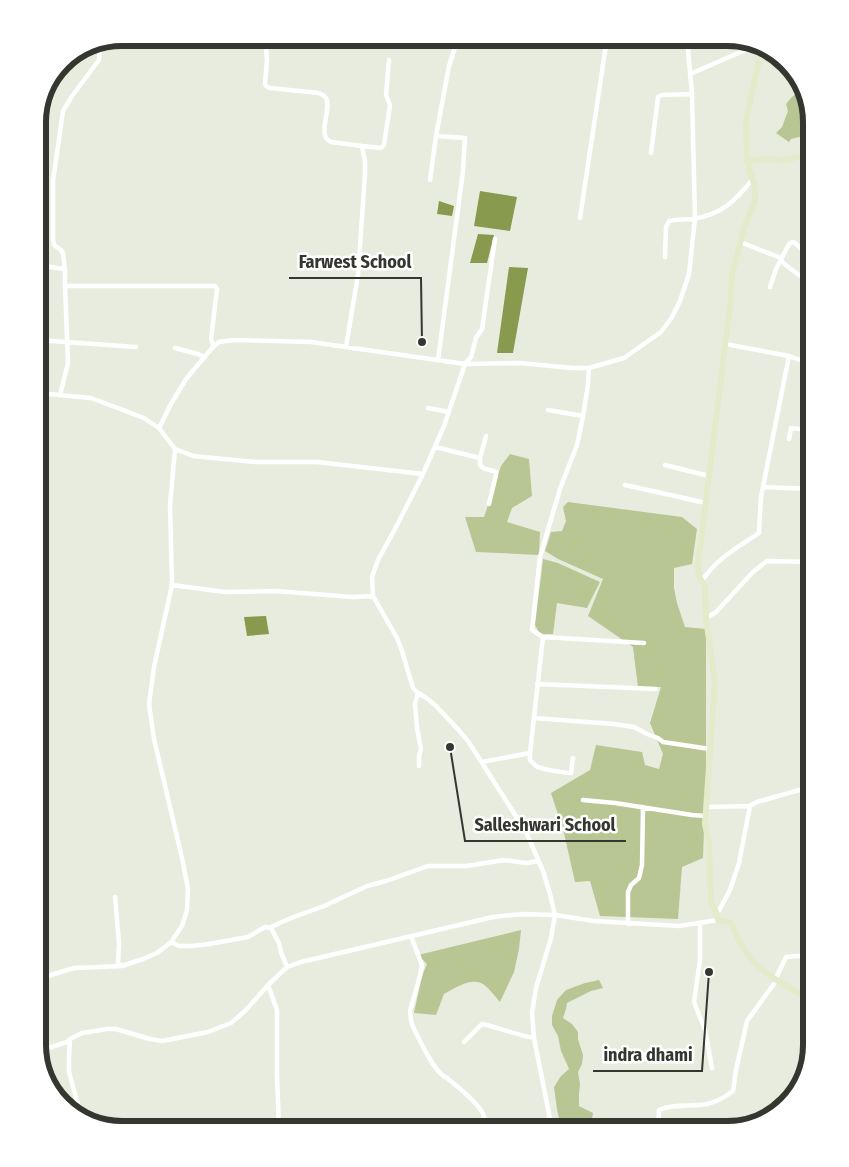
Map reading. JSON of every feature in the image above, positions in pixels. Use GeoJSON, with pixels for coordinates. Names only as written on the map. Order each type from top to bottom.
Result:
{"type":"FeatureCollection","features":[{"type":"Feature","properties":{"kind":"street"},"geometry":{"type":"LineString","coordinates":[[266,46],[266,86],[319,93],[324,96],[327,103],[325,124],[327,140],[362,146],[381,148],[384,145],[390,106],[386,95],[389,60]]}},
{"type":"Feature","properties":{"kind":"street"},"geometry":{"type":"LineString","coordinates":[[430,180],[448,66],[455,46]]}},
{"type":"Feature","properties":{"kind":"street"},"geometry":{"type":"LineString","coordinates":[[580,218],[606,46]]}},
{"type":"Feature","properties":{"kind":"street"},"geometry":{"type":"LineString","coordinates":[[159,428],[186,380],[219,342],[233,340],[311,342],[465,364],[519,363],[589,368],[624,358],[661,332],[672,317],[680,301],[689,274],[695,218],[692,94],[688,46]]}},
{"type":"Feature","properties":{"kind":"street"},"geometry":{"type":"LineString","coordinates":[[690,74],[748,49]]}},
{"type":"Feature","properties":{"kind":"street"},"geometry":{"type":"LineString","coordinates":[[60,395],[68,362],[63,253],[54,245],[53,240],[53,181],[63,112],[72,96],[99,60],[100,50]]}},
{"type":"Feature","properties":{"kind":"street"},"geometry":{"type":"LineString","coordinates":[[760,54],[746,120],[747,161],[755,187],[755,201],[744,228],[732,274],[731,297],[698,565],[698,577],[704,586],[706,618],[715,682],[705,824],[709,843],[711,902],[717,917],[731,923],[752,960],[776,980],[803,996]]}},
{"type":"Feature","properties":{"kind":"street"},"geometry":{"type":"LineString","coordinates":[[651,153],[658,97],[662,95],[692,94]]}},
{"type":"Feature","properties":{"kind":"street"},"geometry":{"type":"LineString","coordinates":[[436,136],[465,138],[466,140],[438,360]]}},
{"type":"Feature","properties":{"kind":"street"},"geometry":{"type":"LineString","coordinates":[[346,347],[358,275],[365,173],[362,146]]}},
{"type":"Feature","properties":{"kind":"street"},"geometry":{"type":"LineString","coordinates":[[747,161],[765,159],[784,160],[803,156]]}},
{"type":"Feature","properties":{"kind":"street"},"geometry":{"type":"LineString","coordinates":[[665,258],[666,228],[670,220],[695,218],[722,210],[752,180]]}},
{"type":"Feature","properties":{"kind":"street"},"geometry":{"type":"LineString","coordinates":[[495,239],[482,329],[476,338],[471,356],[465,364],[449,412],[423,474],[378,560],[372,577],[372,596],[397,638],[413,688],[425,696],[468,741],[526,832],[543,871],[555,915],[552,938],[536,988],[532,1013],[534,1038],[550,1121]]}},
{"type":"Feature","properties":{"kind":"street"},"geometry":{"type":"LineString","coordinates":[[740,242],[781,258],[783,263],[803,277]]}},
{"type":"Feature","properties":{"kind":"street"},"geometry":{"type":"LineString","coordinates":[[770,287],[776,269],[789,244],[794,242],[803,250]]}},
{"type":"Feature","properties":{"kind":"street"},"geometry":{"type":"LineString","coordinates":[[46,267],[64,269]]}},
{"type":"Feature","properties":{"kind":"street"},"geometry":{"type":"LineString","coordinates":[[64,286],[216,286],[213,347]]}},
{"type":"Feature","properties":{"kind":"street"},"geometry":{"type":"LineString","coordinates":[[46,340],[136,347]]}},
{"type":"Feature","properties":{"kind":"street"},"geometry":{"type":"LineString","coordinates":[[725,344],[789,356],[803,361]]}},
{"type":"Feature","properties":{"kind":"street"},"geometry":{"type":"LineString","coordinates":[[175,348],[204,357]]}},
{"type":"Feature","properties":{"kind":"street"},"geometry":{"type":"LineString","coordinates":[[702,582],[708,572],[720,560],[759,533],[761,497],[789,356]]}},
{"type":"Feature","properties":{"kind":"street"},"geometry":{"type":"LineString","coordinates":[[589,368],[588,385],[577,445],[560,490],[540,557],[532,630],[543,637],[644,644]]}},
{"type":"Feature","properties":{"kind":"street"},"geometry":{"type":"LineString","coordinates":[[46,394],[91,398],[144,418],[159,428],[175,449],[192,456],[255,462],[317,462],[423,474]]}},
{"type":"Feature","properties":{"kind":"street"},"geometry":{"type":"LineString","coordinates":[[428,408],[449,412]]}},
{"type":"Feature","properties":{"kind":"street"},"geometry":{"type":"LineString","coordinates":[[548,410],[583,416]]}},
{"type":"Feature","properties":{"kind":"street"},"geometry":{"type":"LineString","coordinates":[[789,439],[792,428],[803,429]]}},
{"type":"Feature","properties":{"kind":"street"},"geometry":{"type":"LineString","coordinates":[[486,436],[480,465],[482,468],[496,472],[489,504]]}},
{"type":"Feature","properties":{"kind":"street"},"geometry":{"type":"LineString","coordinates":[[434,447],[480,458]]}},
{"type":"Feature","properties":{"kind":"street"},"geometry":{"type":"LineString","coordinates":[[46,977],[74,968],[123,966],[143,959],[157,952],[170,942],[182,926],[187,910],[188,889],[176,827],[154,739],[150,704],[154,667],[172,584],[170,505],[175,449]]}},
{"type":"Feature","properties":{"kind":"street"},"geometry":{"type":"LineString","coordinates":[[665,465],[709,476]]}},
{"type":"Feature","properties":{"kind":"street"},"geometry":{"type":"LineString","coordinates":[[625,485],[706,503]]}},
{"type":"Feature","properties":{"kind":"street"},"geometry":{"type":"LineString","coordinates":[[763,487],[803,489]]}},
{"type":"Feature","properties":{"kind":"street"},"geometry":{"type":"LineString","coordinates":[[706,618],[716,612],[753,572],[767,560],[803,562]]}},
{"type":"Feature","properties":{"kind":"street"},"geometry":{"type":"LineString","coordinates":[[172,584],[225,592],[276,591],[352,597],[372,596]]}},
{"type":"Feature","properties":{"kind":"street"},"geometry":{"type":"LineString","coordinates":[[543,637],[530,760],[537,767],[571,773],[573,758]]}},
{"type":"Feature","properties":{"kind":"street"},"geometry":{"type":"LineString","coordinates":[[538,684],[656,689]]}},
{"type":"Feature","properties":{"kind":"street"},"geometry":{"type":"LineString","coordinates":[[418,693],[415,704],[421,749],[418,756],[420,766]]}},
{"type":"Feature","properties":{"kind":"street"},"geometry":{"type":"LineString","coordinates":[[534,718],[634,727],[663,742],[710,749]]}},
{"type":"Feature","properties":{"kind":"street"},"geometry":{"type":"LineString","coordinates":[[482,762],[530,753]]}},
{"type":"Feature","properties":{"kind":"street"},"geometry":{"type":"LineString","coordinates":[[707,807],[750,806],[757,802],[803,789]]}},
{"type":"Feature","properties":{"kind":"street"},"geometry":{"type":"LineString","coordinates":[[583,800],[706,816]]}},
{"type":"Feature","properties":{"kind":"street"},"geometry":{"type":"LineString","coordinates":[[46,1048],[67,1042],[82,1033],[107,1028],[162,1041],[208,1032],[231,1023],[287,967],[301,962],[493,917],[524,914],[555,915],[628,924],[679,926],[700,924],[717,917],[730,890],[739,863],[750,806]]}},
{"type":"Feature","properties":{"kind":"street"},"geometry":{"type":"LineString","coordinates":[[628,924],[628,892],[631,885],[639,878],[642,865],[643,807]]}},
{"type":"Feature","properties":{"kind":"street"},"geometry":{"type":"LineString","coordinates":[[170,942],[179,946],[192,946],[248,937],[265,927],[271,928],[366,886],[428,866],[467,866],[504,860],[526,863],[538,861]]}},
{"type":"Feature","properties":{"kind":"street"},"geometry":{"type":"LineString","coordinates":[[116,898],[118,964],[123,966]]}},
{"type":"Feature","properties":{"kind":"street"},"geometry":{"type":"LineString","coordinates":[[700,924],[700,960],[694,1002],[705,1030],[712,1068]]}},
{"type":"Feature","properties":{"kind":"street"},"geometry":{"type":"LineString","coordinates":[[271,928],[287,967]]}},
{"type":"Feature","properties":{"kind":"street"},"geometry":{"type":"LineString","coordinates":[[411,936],[422,965],[410,1011],[410,1020],[436,1068],[482,1111],[483,1121]]}},
{"type":"Feature","properties":{"kind":"street"},"geometry":{"type":"LineString","coordinates":[[658,1121],[659,1110],[670,1106],[707,1104],[722,1099],[733,1091],[747,1020],[776,980],[786,957],[803,956]]}},
{"type":"Feature","properties":{"kind":"street"},"geometry":{"type":"LineString","coordinates":[[268,985],[276,1010],[279,1121]]}},
{"type":"Feature","properties":{"kind":"street"},"geometry":{"type":"LineString","coordinates":[[464,1042],[482,1024],[534,1038]]}},
{"type":"Feature","properties":{"kind":"street"},"geometry":{"type":"LineString","coordinates":[[70,1039],[69,1072],[79,1107]]}},
{"type":"Feature","properties":{"kind":"shaded area"},"geometry":{"type":"Polygon","coordinates":[[[797,93],[802,112],[803,136],[791,139],[789,142],[776,133],[782,127],[788,111],[786,104],[797,93]]]}},
{"type":"Feature","properties":{"kind":"shaded area"},"geometry":{"type":"Polygon","coordinates":[[[480,191],[517,197],[510,231],[474,226],[480,191]]]}},
{"type":"Feature","properties":{"kind":"shaded area"},"geometry":{"type":"Polygon","coordinates":[[[439,201],[454,206],[452,216],[437,214],[439,201]]]}},
{"type":"Feature","properties":{"kind":"shaded area"},"geometry":{"type":"Polygon","coordinates":[[[478,234],[494,235],[487,263],[470,263],[478,234]]]}},
{"type":"Feature","properties":{"kind":"shaded area"},"geometry":{"type":"Polygon","coordinates":[[[509,267],[528,268],[513,353],[497,353],[509,267]]]}},
{"type":"Feature","properties":{"kind":"shaded area"},"geometry":{"type":"Polygon","coordinates":[[[510,454],[529,459],[532,496],[512,508],[507,522],[540,532],[539,555],[476,552],[465,517],[484,517],[501,466],[510,454]]]}},
{"type":"Feature","properties":{"kind":"shaded area"},"geometry":{"type":"Polygon","coordinates":[[[568,502],[682,517],[697,529],[692,564],[674,568],[674,588],[685,627],[706,629],[706,776],[703,858],[682,867],[678,919],[600,916],[590,881],[575,882],[564,833],[551,793],[590,770],[596,745],[642,752],[645,765],[659,769],[663,754],[650,723],[661,687],[638,687],[633,647],[588,616],[603,579],[558,559],[545,551],[551,532],[562,531],[566,521],[563,507],[568,502]]]}},
{"type":"Feature","properties":{"kind":"shaded area"},"geometry":{"type":"Polygon","coordinates":[[[543,559],[558,563],[600,582],[587,608],[557,603],[553,634],[540,634],[535,625],[543,559]]]}},
{"type":"Feature","properties":{"kind":"shaded area"},"geometry":{"type":"Polygon","coordinates":[[[266,616],[269,634],[247,636],[244,617],[266,616]]]}},
{"type":"Feature","properties":{"kind":"shaded area"},"geometry":{"type":"Polygon","coordinates":[[[521,930],[514,972],[500,1002],[484,984],[472,982],[444,994],[436,1015],[414,1013],[422,976],[427,964],[418,955],[521,930]]]}},
{"type":"Feature","properties":{"kind":"shaded area"},"geometry":{"type":"Polygon","coordinates":[[[599,980],[603,988],[591,991],[567,1003],[563,1018],[572,1024],[578,1032],[583,1055],[582,1064],[578,1072],[580,1084],[579,1106],[593,1113],[592,1121],[560,1121],[554,1087],[561,1076],[569,1069],[561,1051],[558,1036],[552,1025],[552,1016],[557,1000],[566,990],[599,980]]]}},
{"type":"Feature","properties":{"kind":"place","name":"Farwest School"},"geometry":{"type":"Point","coordinates":[422,342]}},
{"type":"Feature","properties":{"kind":"place","name":"Salleshwari School"},"geometry":{"type":"Point","coordinates":[450,747]}},
{"type":"Feature","properties":{"kind":"place","name":"indra dhami"},"geometry":{"type":"Point","coordinates":[709,972]}}]}
